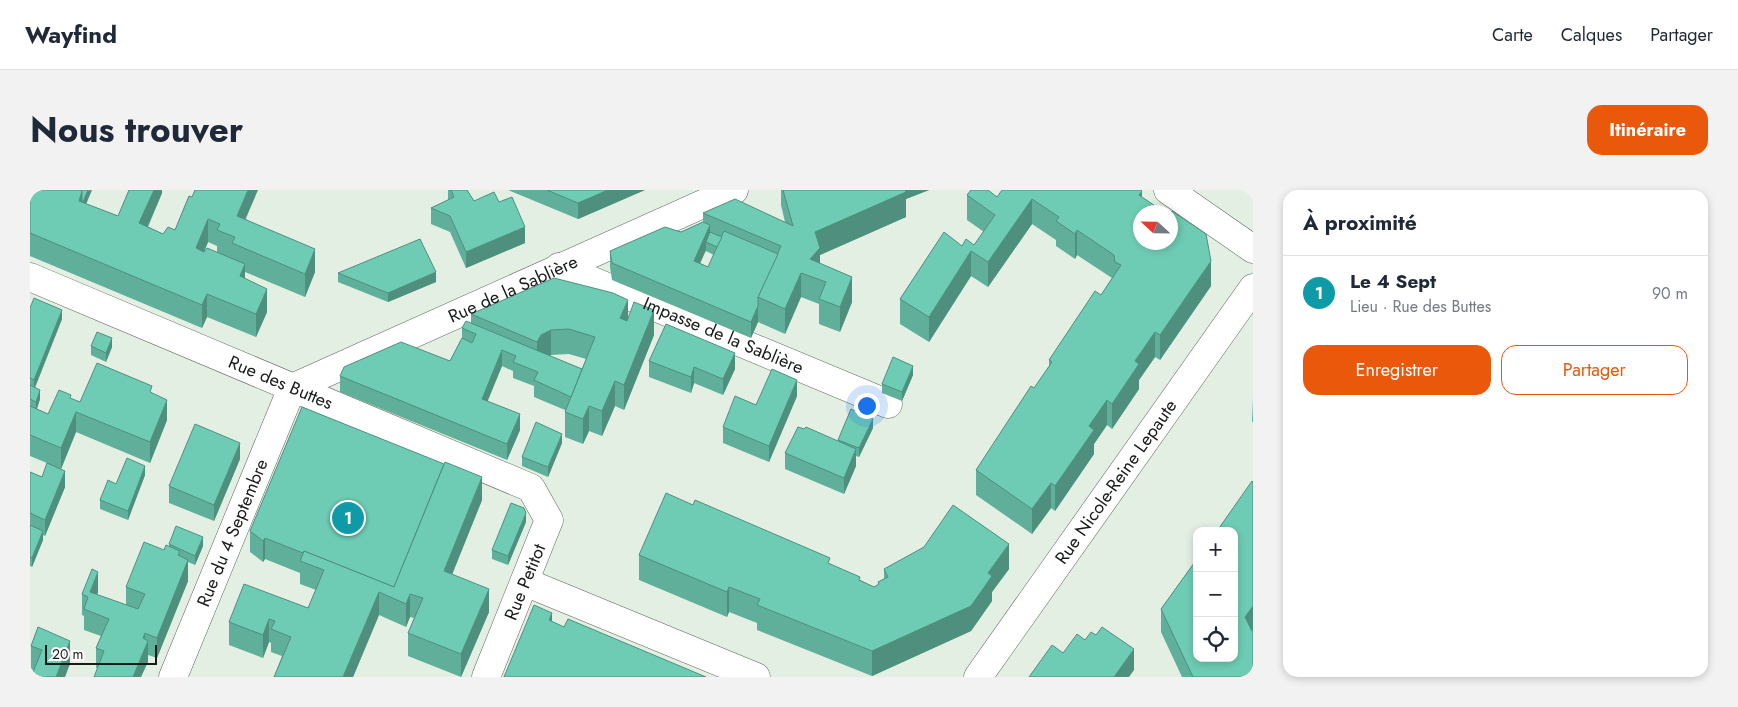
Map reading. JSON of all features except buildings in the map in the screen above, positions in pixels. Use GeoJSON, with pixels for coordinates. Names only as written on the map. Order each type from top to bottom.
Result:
{"type":"FeatureCollection","features":[{"type":"Feature","properties":{"kind":"street","name":"Rue de la Sablière"},"geometry":{"type":"LineString","coordinates":[[292,388],[734,190]]}},
{"type":"Feature","properties":{"kind":"street"},"geometry":{"type":"LineString","coordinates":[[1168,190],[1253,249]]}},
{"type":"Feature","properties":{"kind":"street","name":"Impasse de la Sablière"},"geometry":{"type":"LineString","coordinates":[[559,267],[888,404]]}},
{"type":"Feature","properties":{"kind":"street","name":"Rue des Buttes"},"geometry":{"type":"LineString","coordinates":[[30,277],[532,488]]}},
{"type":"Feature","properties":{"kind":"street","name":"Rue Nicole-Reine Lepaute"},"geometry":{"type":"LineString","coordinates":[[978,677],[1253,288]]}},
{"type":"Feature","properties":{"kind":"street","name":"Rue du 4 Septembre"},"geometry":{"type":"LineString","coordinates":[[173,677],[292,388]]}},
{"type":"Feature","properties":{"kind":"street","name":"Rue Petitot"},"geometry":{"type":"LineString","coordinates":[[486,677],[550,520],[532,488]]}},
{"type":"Feature","properties":{"kind":"street"},"geometry":{"type":"LineString","coordinates":[[525,582],[756,677]]}},
{"type":"Feature","properties":{"kind":"place","name":"Le 4 Sept"},"geometry":{"type":"Point","coordinates":[348,518]}}]}
